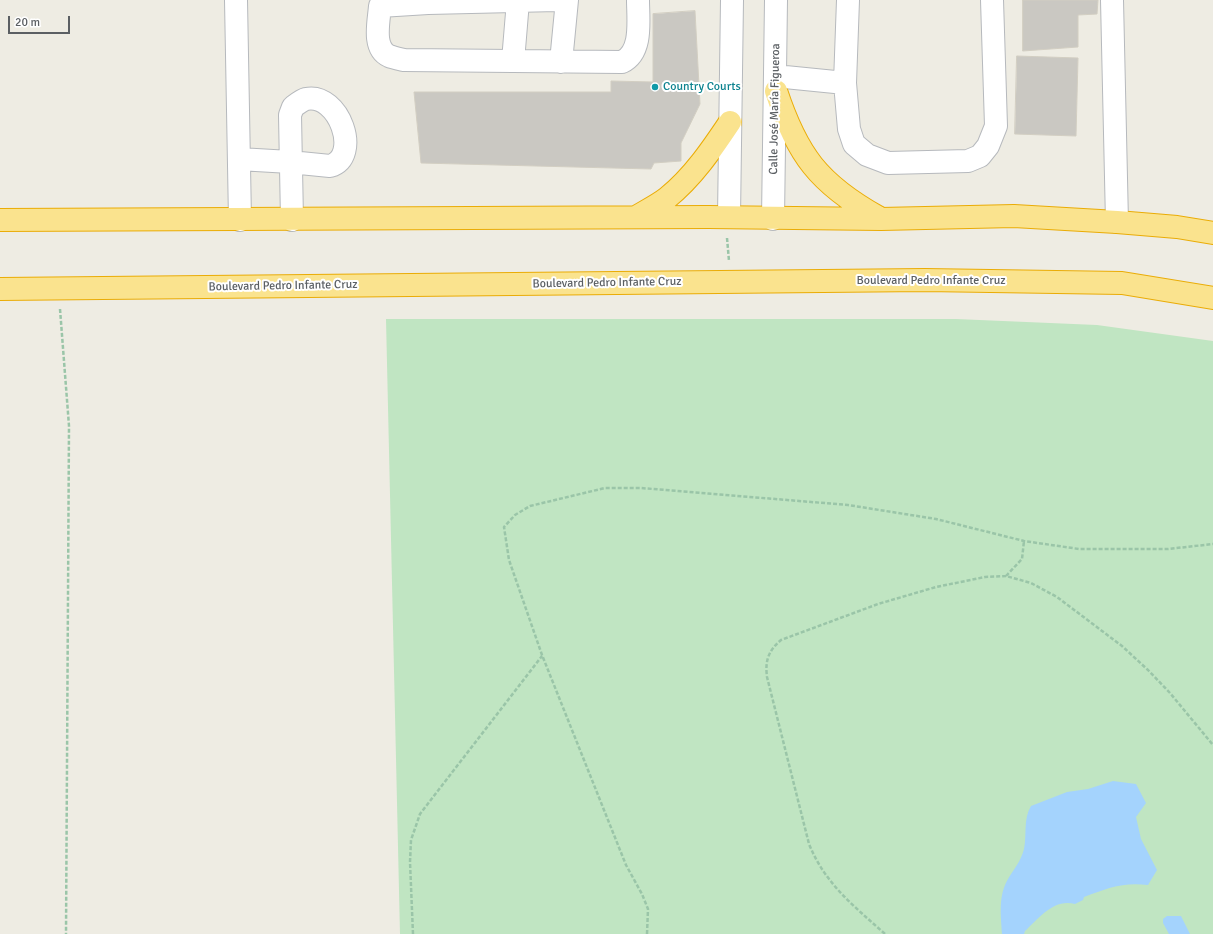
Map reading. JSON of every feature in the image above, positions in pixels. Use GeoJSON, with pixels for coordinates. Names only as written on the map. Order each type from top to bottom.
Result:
{"type":"FeatureCollection","features":[{"type":"Feature","properties":{"kind":"highway"},"geometry":{"type":"LineString","coordinates":[[775,83],[787,123],[808,159],[825,180],[851,202],[881,218]]}},
{"type":"Feature","properties":{"kind":"highway"},"geometry":{"type":"LineString","coordinates":[[636,217],[667,198],[684,182],[706,157],[730,122]]}},
{"type":"Feature","properties":{"kind":"highway"},"geometry":{"type":"LineString","coordinates":[[0,220],[292,220],[636,217],[773,219],[1014,216],[1177,227],[1213,233]]}},
{"type":"Feature","properties":{"kind":"highway","name":"Boulevard Pedro Infante Cruz"},"geometry":{"type":"LineString","coordinates":[[0,289],[925,280],[1122,283],[1213,298]]}},
{"type":"Feature","properties":{"kind":"street"},"geometry":{"type":"LineString","coordinates":[[236,0],[240,220]]}},
{"type":"Feature","properties":{"kind":"street"},"geometry":{"type":"LineString","coordinates":[[236,32],[250,0]]}},
{"type":"Feature","properties":{"kind":"street"},"geometry":{"type":"LineString","coordinates":[[557,0],[380,3],[378,40],[383,51],[389,56],[404,60],[622,62],[630,58],[634,52],[638,34],[638,0]]}},
{"type":"Feature","properties":{"kind":"street"},"geometry":{"type":"LineString","coordinates":[[560,62],[567,0]]}},
{"type":"Feature","properties":{"kind":"street"},"geometry":{"type":"LineString","coordinates":[[728,218],[732,0]]}},
{"type":"Feature","properties":{"kind":"street","name":"Calle José María Figueroa"},"geometry":{"type":"LineString","coordinates":[[773,219],[776,0]]}},
{"type":"Feature","properties":{"kind":"street"},"geometry":{"type":"LineString","coordinates":[[848,0],[845,83],[848,129],[854,144],[867,155],[888,163],[968,161],[980,156],[988,146],[996,126],[992,0]]}},
{"type":"Feature","properties":{"kind":"street"},"geometry":{"type":"LineString","coordinates":[[1112,0],[1117,222]]}},
{"type":"Feature","properties":{"kind":"street"},"geometry":{"type":"LineString","coordinates":[[513,61],[518,1]]}},
{"type":"Feature","properties":{"kind":"street"},"geometry":{"type":"LineString","coordinates":[[775,83],[845,83]]}},
{"type":"Feature","properties":{"kind":"street"},"geometry":{"type":"LineString","coordinates":[[239,159],[290,162],[292,220]]}},
{"type":"Feature","properties":{"kind":"path"},"geometry":{"type":"LineString","coordinates":[[728,218],[730,282]]}},
{"type":"Feature","properties":{"kind":"path"},"geometry":{"type":"LineString","coordinates":[[58,288],[69,426],[66,934]]}},
{"type":"Feature","properties":{"kind":"path"},"geometry":{"type":"LineString","coordinates":[[647,934],[648,909],[642,894],[626,865],[542,655],[509,560],[504,527],[515,515],[530,506],[605,488],[641,488],[848,505],[936,519],[1024,541],[1093,549],[1168,549],[1213,544]]}},
{"type":"Feature","properties":{"kind":"path"},"geometry":{"type":"LineString","coordinates":[[1006,576],[1022,559],[1024,541]]}},
{"type":"Feature","properties":{"kind":"path"},"geometry":{"type":"LineString","coordinates":[[886,934],[837,890],[816,862],[805,828],[767,677],[766,663],[772,647],[781,640],[792,634],[878,604],[936,587],[985,577],[1006,576],[1031,583],[1057,597],[1122,646],[1170,693],[1213,745]]}},
{"type":"Feature","properties":{"kind":"path"},"geometry":{"type":"LineString","coordinates":[[412,934],[410,862],[411,840],[420,814],[542,655]]}},
{"type":"Feature","properties":{"kind":"green space"},"geometry":{"type":"Polygon","coordinates":[[[386,319],[956,319],[1097,325],[1213,341],[1213,934],[400,934],[386,319]]]}},
{"type":"Feature","properties":{"kind":"water"},"geometry":{"type":"Polygon","coordinates":[[[1113,781],[1136,784],[1146,803],[1136,817],[1141,839],[1157,870],[1148,885],[1131,884],[1116,886],[1084,897],[1083,900],[1075,904],[1067,903],[1054,906],[1041,915],[1025,931],[1024,934],[1002,934],[1001,899],[1005,885],[1023,853],[1027,816],[1031,806],[1067,792],[1088,789],[1113,781]]]}},
{"type":"Feature","properties":{"kind":"water"},"geometry":{"type":"Polygon","coordinates":[[[1167,916],[1181,916],[1190,934],[1169,934],[1163,923],[1163,919],[1167,916]]]}},
{"type":"Feature","properties":{"kind":"building"},"geometry":{"type":"Polygon","coordinates":[[[1023,0],[1098,0],[1097,14],[1078,15],[1078,47],[1023,51],[1023,0]]]}},
{"type":"Feature","properties":{"kind":"building","name":"Country Courts"},"geometry":{"type":"Polygon","coordinates":[[[695,11],[700,104],[681,143],[681,161],[654,163],[651,169],[421,163],[414,92],[611,92],[611,81],[653,82],[653,14],[695,11]]]}},
{"type":"Feature","properties":{"kind":"building"},"geometry":{"type":"Polygon","coordinates":[[[1017,56],[1078,58],[1076,136],[1015,134],[1017,56]]]}},
{"type":"Feature","properties":{"kind":"place","name":"Country Courts"},"geometry":{"type":"Point","coordinates":[655,87]}}]}
